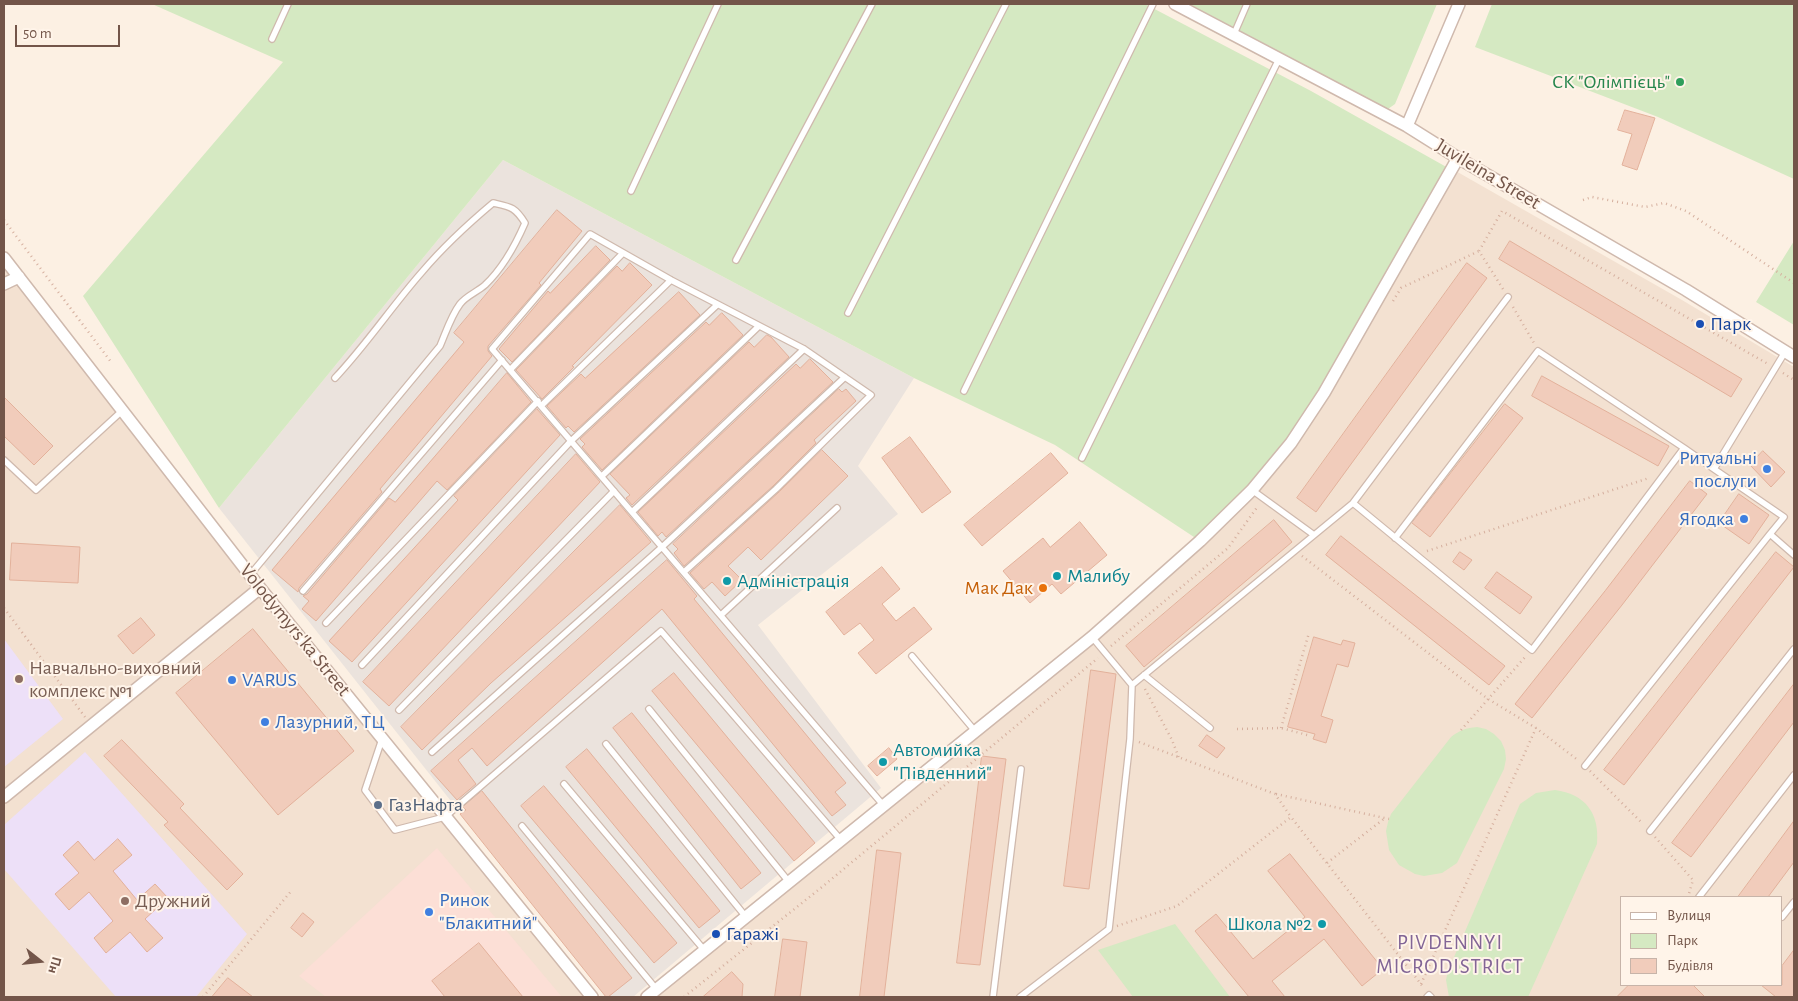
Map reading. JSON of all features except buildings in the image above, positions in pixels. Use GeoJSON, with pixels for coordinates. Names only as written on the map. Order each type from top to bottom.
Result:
{"type":"FeatureCollection","features":[{"type":"Feature","properties":{"kind":"street","name":"Juvileina Street"},"geometry":{"type":"LineString","coordinates":[[1175,4],[1408,126],[1458,158],[1686,290],[1790,355]]}},
{"type":"Feature","properties":{"kind":"street"},"geometry":{"type":"LineString","coordinates":[[1408,126],[1459,4]]}},
{"type":"Feature","properties":{"kind":"street"},"geometry":{"type":"LineString","coordinates":[[647,997],[1092,637],[1200,541],[1252,490],[1291,443],[1324,393],[1458,158]]}},
{"type":"Feature","properties":{"kind":"street","name":"Volodymyrs'ka Street"},"geometry":{"type":"LineString","coordinates":[[4,258],[260,588],[592,997]]}},
{"type":"Feature","properties":{"kind":"street"},"geometry":{"type":"LineString","coordinates":[[4,284],[19,277]]}},
{"type":"Feature","properties":{"kind":"street"},"geometry":{"type":"LineString","coordinates":[[4,797],[260,588]]}},
{"type":"Feature","properties":{"kind":"lane"},"geometry":{"type":"LineString","coordinates":[[272,39],[288,4]]}},
{"type":"Feature","properties":{"kind":"lane"},"geometry":{"type":"LineString","coordinates":[[631,191],[718,4]]}},
{"type":"Feature","properties":{"kind":"lane"},"geometry":{"type":"LineString","coordinates":[[736,260],[872,4]]}},
{"type":"Feature","properties":{"kind":"lane"},"geometry":{"type":"LineString","coordinates":[[848,313],[1006,4]]}},
{"type":"Feature","properties":{"kind":"lane"},"geometry":{"type":"LineString","coordinates":[[964,391],[1153,4]]}},
{"type":"Feature","properties":{"kind":"lane"},"geometry":{"type":"LineString","coordinates":[[1234,34],[1247,4]]}},
{"type":"Feature","properties":{"kind":"lane"},"geometry":{"type":"LineString","coordinates":[[1082,458],[1279,58]]}},
{"type":"Feature","properties":{"kind":"lane"},"geometry":{"type":"LineString","coordinates":[[250,575],[440,346],[452,317],[461,303],[484,285],[505,262],[517,241],[524,223],[518,211],[493,203],[457,234],[421,272],[356,356],[335,378]]}},
{"type":"Feature","properties":{"kind":"lane"},"geometry":{"type":"LineString","coordinates":[[684,572],[776,489],[871,395],[804,349],[670,280],[590,234],[492,349],[884,806]]}},
{"type":"Feature","properties":{"kind":"lane"},"geometry":{"type":"LineString","coordinates":[[510,370],[622,253]]}},
{"type":"Feature","properties":{"kind":"lane"},"geometry":{"type":"LineString","coordinates":[[326,623],[539,404],[670,280]]}},
{"type":"Feature","properties":{"kind":"lane"},"geometry":{"type":"LineString","coordinates":[[1132,685],[1353,503],[1508,297]]}},
{"type":"Feature","properties":{"kind":"lane"},"geometry":{"type":"LineString","coordinates":[[362,665],[572,441],[717,305]]}},
{"type":"Feature","properties":{"kind":"lane"},"geometry":{"type":"LineString","coordinates":[[602,476],[759,326]]}},
{"type":"Feature","properties":{"kind":"lane"},"geometry":{"type":"LineString","coordinates":[[632,512],[804,349]]}},
{"type":"Feature","properties":{"kind":"lane"},"geometry":{"type":"LineString","coordinates":[[1395,538],[1538,351],[1784,517],[1585,766]]}},
{"type":"Feature","properties":{"kind":"lane"},"geometry":{"type":"LineString","coordinates":[[1714,469],[1775,368],[1790,355]]}},
{"type":"Feature","properties":{"kind":"lane"},"geometry":{"type":"LineString","coordinates":[[303,591],[502,360]]}},
{"type":"Feature","properties":{"kind":"lane"},"geometry":{"type":"LineString","coordinates":[[432,752],[662,547],[845,377]]}},
{"type":"Feature","properties":{"kind":"lane"},"geometry":{"type":"LineString","coordinates":[[4,460],[36,490],[122,410]]}},
{"type":"Feature","properties":{"kind":"lane"},"geometry":{"type":"LineString","coordinates":[[1353,503],[1532,650],[1684,448]]}},
{"type":"Feature","properties":{"kind":"lane"},"geometry":{"type":"LineString","coordinates":[[1252,490],[1314,536]]}},
{"type":"Feature","properties":{"kind":"lane"},"geometry":{"type":"LineString","coordinates":[[399,710],[614,491]]}},
{"type":"Feature","properties":{"kind":"lane"},"geometry":{"type":"LineString","coordinates":[[720,615],[837,508]]}},
{"type":"Feature","properties":{"kind":"lane"},"geometry":{"type":"LineString","coordinates":[[1770,534],[1794,555]]}},
{"type":"Feature","properties":{"kind":"lane"},"geometry":{"type":"LineString","coordinates":[[382,739],[365,790],[395,830],[445,817],[661,630],[840,840]]}},
{"type":"Feature","properties":{"kind":"lane"},"geometry":{"type":"LineString","coordinates":[[1020,997],[1109,929],[1130,739],[1132,685],[1092,637]]}},
{"type":"Feature","properties":{"kind":"lane"},"geometry":{"type":"LineString","coordinates":[[1650,831],[1794,649]]}},
{"type":"Feature","properties":{"kind":"lane"},"geometry":{"type":"LineString","coordinates":[[912,656],[975,731]]}},
{"type":"Feature","properties":{"kind":"lane"},"geometry":{"type":"LineString","coordinates":[[1142,677],[1210,728]]}},
{"type":"Feature","properties":{"kind":"lane"},"geometry":{"type":"LineString","coordinates":[[649,709],[789,882]]}},
{"type":"Feature","properties":{"kind":"lane"},"geometry":{"type":"LineString","coordinates":[[606,744],[746,917]]}},
{"type":"Feature","properties":{"kind":"lane"},"geometry":{"type":"LineString","coordinates":[[993,997],[1022,769]]}},
{"type":"Feature","properties":{"kind":"lane"},"geometry":{"type":"LineString","coordinates":[[1700,896],[1794,776]]}},
{"type":"Feature","properties":{"kind":"lane"},"geometry":{"type":"LineString","coordinates":[[564,784],[705,951]]}},
{"type":"Feature","properties":{"kind":"lane"},"geometry":{"type":"LineString","coordinates":[[522,826],[657,990]]}},
{"type":"Feature","properties":{"kind":"lane"},"geometry":{"type":"LineString","coordinates":[[1783,916],[1794,902]]}},
{"type":"Feature","properties":{"kind":"path"},"geometry":{"type":"LineString","coordinates":[[1583,200],[1592,197],[1645,207],[1664,203],[1686,211],[1794,282]]}},
{"type":"Feature","properties":{"kind":"path"},"geometry":{"type":"LineString","coordinates":[[1538,351],[1508,297],[1479,251],[1502,212],[1775,368]]}},
{"type":"Feature","properties":{"kind":"path"},"geometry":{"type":"LineString","coordinates":[[4,220],[111,362]]}},
{"type":"Feature","properties":{"kind":"path"},"geometry":{"type":"LineString","coordinates":[[1420,548],[1428,552],[1665,473]]}},
{"type":"Feature","properties":{"kind":"path"},"geometry":{"type":"LineString","coordinates":[[1295,551],[1488,699],[1536,728],[1585,766]]}},
{"type":"Feature","properties":{"kind":"path"},"geometry":{"type":"LineString","coordinates":[[4,608],[92,725]]}},
{"type":"Feature","properties":{"kind":"path"},"geometry":{"type":"LineString","coordinates":[[1281,728],[1309,633]]}},
{"type":"Feature","properties":{"kind":"path"},"geometry":{"type":"LineString","coordinates":[[1461,730],[1532,650]]}},
{"type":"Feature","properties":{"kind":"path"},"geometry":{"type":"LineString","coordinates":[[1142,677],[1179,758]]}},
{"type":"Feature","properties":{"kind":"path"},"geometry":{"type":"LineString","coordinates":[[1237,729],[1281,728],[1311,736]]}},
{"type":"Feature","properties":{"kind":"path"},"geometry":{"type":"LineString","coordinates":[[1421,984],[1536,728]]}},
{"type":"Feature","properties":{"kind":"path"},"geometry":{"type":"LineString","coordinates":[[1130,739],[1275,794],[1389,819]]}},
{"type":"Feature","properties":{"kind":"path"},"geometry":{"type":"LineString","coordinates":[[1275,794],[1429,997]]}},
{"type":"Feature","properties":{"kind":"path"},"geometry":{"type":"LineString","coordinates":[[1109,929],[1177,906],[1292,817]]}},
{"type":"Feature","properties":{"kind":"path"},"geometry":{"type":"LineString","coordinates":[[1327,862],[1385,818]]}},
{"type":"Feature","properties":{"kind":"path"},"geometry":{"type":"LineString","coordinates":[[203,997],[292,890]]}},
{"type":"Feature","properties":{"kind":"shaded area"},"geometry":{"type":"Polygon","coordinates":[[[503,160],[914,378],[858,466],[898,514],[758,625],[881,788],[633,997],[606,997],[219,508],[503,160]]]}},
{"type":"Feature","properties":{"kind":"shaded area","name":"PIVDENNYI MICRODISTRICT"},"geometry":{"type":"Polygon","coordinates":[[[1454,170],[1682,300],[1794,367],[1794,997],[649,997],[1200,541],[1454,170]]]}},
{"type":"Feature","properties":{"kind":"shaded area"},"geometry":{"type":"Polygon","coordinates":[[[4,258],[592,997],[4,997],[4,258]]]}},
{"type":"Feature","properties":{"kind":"shaded area","name":"Навчально-виховний комплекс №1"},"geometry":{"type":"Polygon","coordinates":[[[4,639],[63,719],[4,767],[4,639]]]}},
{"type":"Feature","properties":{"kind":"shaded area","name":"Дружний"},"geometry":{"type":"Polygon","coordinates":[[[85,752],[247,934],[196,997],[116,997],[4,869],[4,825],[85,752]]]}},
{"type":"Feature","properties":{"kind":"shaded area","name":"Ринок \"Блакитний\""},"geometry":{"type":"Polygon","coordinates":[[[437,848],[562,997],[326,997],[299,976],[437,848]]]}},
{"type":"Feature","properties":{"kind":"green space"},"geometry":{"type":"Polygon","coordinates":[[[152,4],[1145,4],[1311,91],[1450,169],[1291,443],[1200,541],[1055,445],[914,378],[503,160],[219,508],[83,296],[283,62],[152,4]]]}},
{"type":"Feature","properties":{"kind":"green space"},"geometry":{"type":"Polygon","coordinates":[[[1189,4],[1437,4],[1395,104],[1388,109],[1189,4]]]}},
{"type":"Feature","properties":{"kind":"green space","name":"СК \"Олімпієць\""},"geometry":{"type":"Polygon","coordinates":[[[1492,4],[1794,4],[1794,179],[1658,117],[1475,47],[1492,4]]]}},
{"type":"Feature","properties":{"kind":"green space"},"geometry":{"type":"Polygon","coordinates":[[[1794,241],[1794,325],[1756,302],[1794,241]]]}},
{"type":"Feature","properties":{"kind":"green space"},"geometry":{"type":"Polygon","coordinates":[[[1477,727],[1486,729],[1501,741],[1506,759],[1504,769],[1457,863],[1442,873],[1424,876],[1415,874],[1399,865],[1389,850],[1386,831],[1391,814],[1451,737],[1463,730],[1477,727]]]}},
{"type":"Feature","properties":{"kind":"green space"},"geometry":{"type":"Polygon","coordinates":[[[1555,790],[1575,796],[1588,807],[1596,823],[1597,844],[1528,997],[1449,997],[1446,980],[1448,971],[1520,804],[1536,793],[1555,790]]]}},
{"type":"Feature","properties":{"kind":"green space"},"geometry":{"type":"Polygon","coordinates":[[[1175,924],[1230,997],[1133,997],[1098,950],[1175,924]]]}},
{"type":"Feature","properties":{"kind":"place","name":"СК \"Олімпієць\""},"geometry":{"type":"Point","coordinates":[1680,82]}},
{"type":"Feature","properties":{"kind":"place","name":"Парк"},"geometry":{"type":"Point","coordinates":[1700,324]}},
{"type":"Feature","properties":{"kind":"place","name":"Ритуальні послуги"},"geometry":{"type":"Point","coordinates":[1767,469]}},
{"type":"Feature","properties":{"kind":"place","name":"Ягодка"},"geometry":{"type":"Point","coordinates":[1744,519]}},
{"type":"Feature","properties":{"kind":"place","name":"Малибу"},"geometry":{"type":"Point","coordinates":[1057,576]}},
{"type":"Feature","properties":{"kind":"place","name":"Адміністрація"},"geometry":{"type":"Point","coordinates":[727,581]}},
{"type":"Feature","properties":{"kind":"place","name":"Мак Дак"},"geometry":{"type":"Point","coordinates":[1043,588]}},
{"type":"Feature","properties":{"kind":"place","name":"Навчально-виховний комплекс №1"},"geometry":{"type":"Point","coordinates":[19,679]}},
{"type":"Feature","properties":{"kind":"place","name":"VARUS"},"geometry":{"type":"Point","coordinates":[232,680]}},
{"type":"Feature","properties":{"kind":"place","name":"Лазурний, ТЦ"},"geometry":{"type":"Point","coordinates":[265,722]}},
{"type":"Feature","properties":{"kind":"place","name":"Автомийка \"Південний\""},"geometry":{"type":"Point","coordinates":[883,762]}},
{"type":"Feature","properties":{"kind":"place","name":"ГазНафта"},"geometry":{"type":"Point","coordinates":[378,805]}},
{"type":"Feature","properties":{"kind":"place","name":"Дружний"},"geometry":{"type":"Point","coordinates":[125,901]}},
{"type":"Feature","properties":{"kind":"place","name":"Ринок \"Блакитний\""},"geometry":{"type":"Point","coordinates":[429,912]}},
{"type":"Feature","properties":{"kind":"place","name":"Школа №2"},"geometry":{"type":"Point","coordinates":[1322,924]}},
{"type":"Feature","properties":{"kind":"place","name":"Гаражі"},"geometry":{"type":"Point","coordinates":[716,934]}},
{"type":"Feature","properties":{"kind":"district","name":"PIVDENNYI MICRODISTRICT"},"geometry":{"type":"Point","coordinates":[1450,955]}}]}
